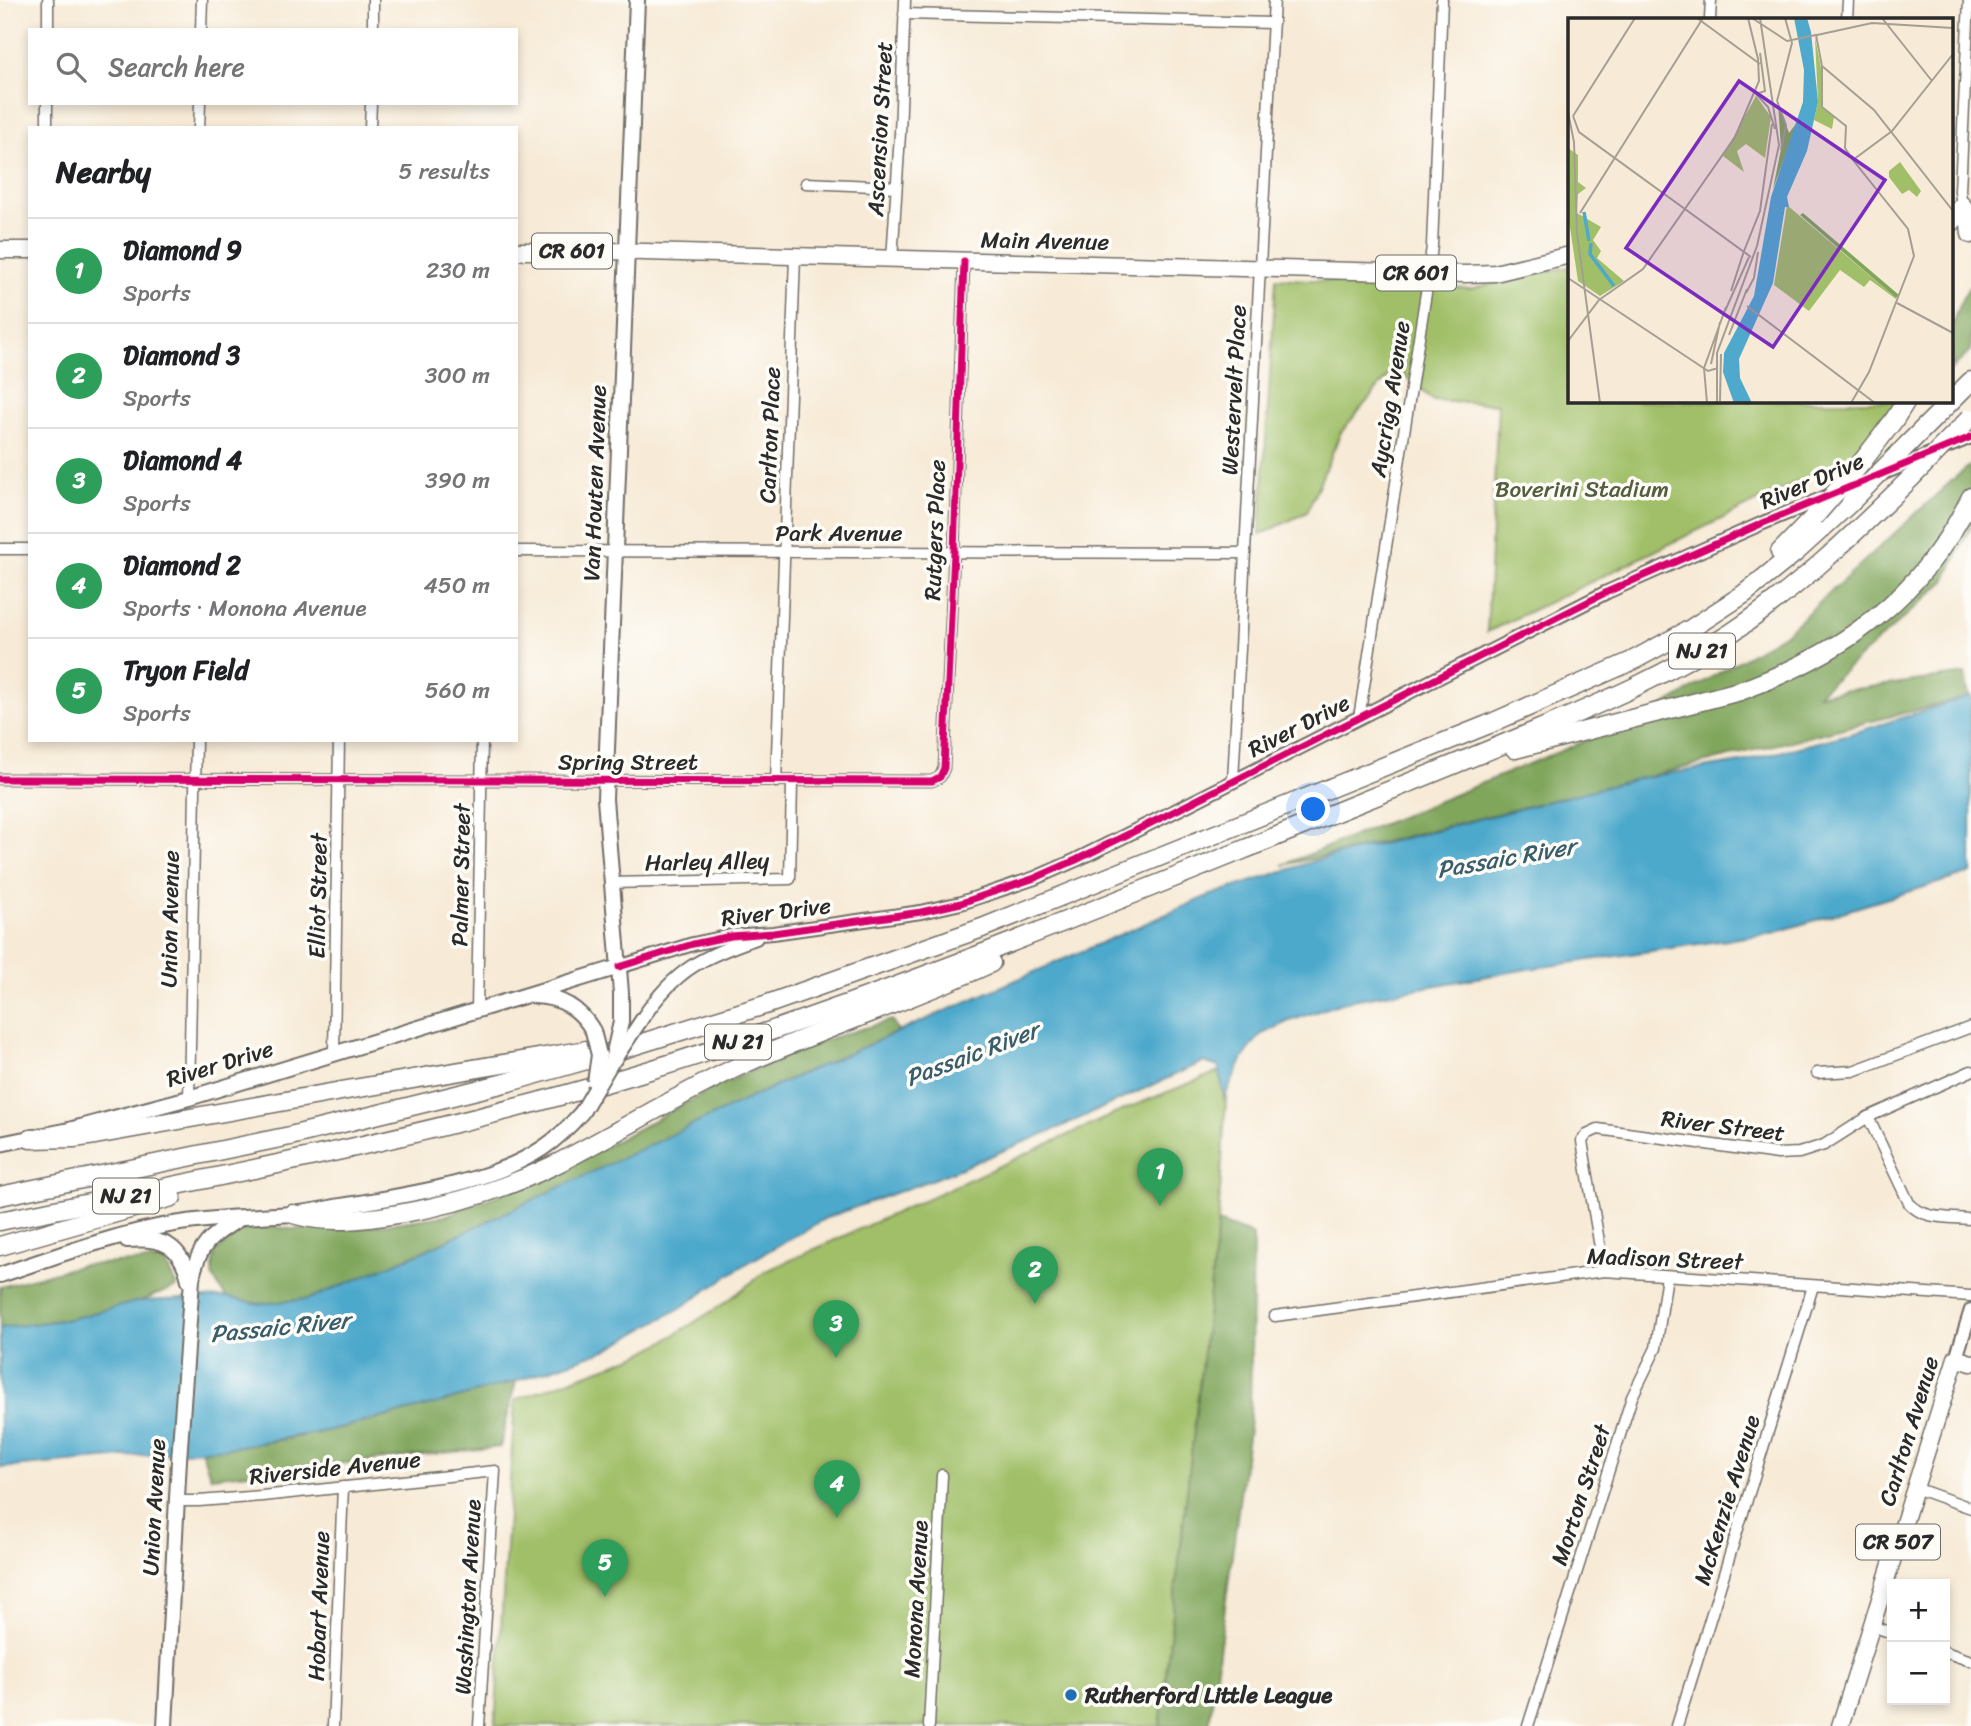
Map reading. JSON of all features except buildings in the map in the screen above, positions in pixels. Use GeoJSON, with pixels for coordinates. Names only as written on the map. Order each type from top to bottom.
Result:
{"type":"FeatureCollection","features":[{"type":"Feature","properties":{"kind":"highway"},"geometry":{"type":"LineString","coordinates":[[1962,206],[1970,218],[1971,234]]}},
{"type":"Feature","properties":{"kind":"highway","name":"NJ 21"},"geometry":{"type":"LineString","coordinates":[[1954,399],[1971,381]]}},
{"type":"Feature","properties":{"kind":"highway"},"geometry":{"type":"LineString","coordinates":[[1716,613],[1753,580],[1814,517],[1862,462],[1905,402]]}},
{"type":"Feature","properties":{"kind":"highway","name":"NJ 21"},"geometry":{"type":"LineString","coordinates":[[0,1196],[202,1155],[379,1115],[554,1070],[683,1031],[801,993],[982,928],[1487,725],[1632,661],[1716,613],[1770,574],[1851,502],[1951,402]]}},
{"type":"Feature","properties":{"kind":"highway","name":"NJ 21"},"geometry":{"type":"LineString","coordinates":[[0,1221],[252,1170],[461,1123],[659,1067],[907,984],[1454,765],[1612,698],[1673,668],[1759,614],[1812,571],[1971,417]]}},
{"type":"Feature","properties":{"kind":"highway"},"geometry":{"type":"LineString","coordinates":[[1454,765],[1704,701],[1774,679],[1802,666],[1852,637],[1896,601],[1932,562],[1955,528],[1971,497]]}},
{"type":"Feature","properties":{"kind":"highway"},"geometry":{"type":"LineString","coordinates":[[293,1214],[331,1221],[388,1216],[437,1206],[508,1185],[563,1160],[716,1077],[801,1040],[960,978],[1119,900]]}},
{"type":"Feature","properties":{"kind":"highway"},"geometry":{"type":"LineString","coordinates":[[30,1139],[95,1135],[333,1092],[545,1058],[683,1031]]}},
{"type":"Feature","properties":{"kind":"highway"},"geometry":{"type":"LineString","coordinates":[[0,1246],[148,1204],[252,1170]]}},
{"type":"Feature","properties":{"kind":"main road","name":"Van Houten Avenue"},"geometry":{"type":"LineString","coordinates":[[582,1112],[606,1073],[616,1048],[621,1022],[605,799],[637,0]]}},
{"type":"Feature","properties":{"kind":"main road"},"geometry":{"type":"LineString","coordinates":[[0,250],[28,250]]}},
{"type":"Feature","properties":{"kind":"main road","name":"Main Avenue"},"geometry":{"type":"LineString","coordinates":[[518,251],[627,251],[1429,273],[1495,273],[1568,255]]}},
{"type":"Feature","properties":{"kind":"main road","name":"River Drive"},"geometry":{"type":"LineString","coordinates":[[0,1144],[30,1139],[189,1098],[619,967]]}},
{"type":"Feature","properties":{"kind":"main road"},"geometry":{"type":"LineString","coordinates":[[0,1275],[77,1248],[153,1228],[243,1216],[293,1214],[405,1196],[481,1176],[524,1159],[562,1133],[582,1112],[598,1068],[599,1055],[593,1031],[579,1012],[558,999],[544,996],[518,997]]}},
{"type":"Feature","properties":{"kind":"main road"},"geometry":{"type":"LineString","coordinates":[[190,1291],[194,1266],[204,1245],[211,1237],[243,1216]]}},
{"type":"Feature","properties":{"kind":"main road"},"geometry":{"type":"LineString","coordinates":[[77,1248],[141,1239],[164,1243],[174,1248],[181,1256],[186,1267],[190,1291]]}},
{"type":"Feature","properties":{"kind":"main road","name":"Union Avenue"},"geometry":{"type":"LineString","coordinates":[[165,1726],[190,1291]]}},
{"type":"Feature","properties":{"kind":"main road","name":"Carlton Avenue"},"geometry":{"type":"LineString","coordinates":[[1840,1726],[1915,1488],[1964,1360]]}},
{"type":"Feature","properties":{"kind":"street"},"geometry":{"type":"LineString","coordinates":[[48,0],[48,28]]}},
{"type":"Feature","properties":{"kind":"street"},"geometry":{"type":"LineString","coordinates":[[201,28],[202,0]]}},
{"type":"Feature","properties":{"kind":"street"},"geometry":{"type":"LineString","coordinates":[[373,0],[373,28]]}},
{"type":"Feature","properties":{"kind":"street","name":"Ascension Street"},"geometry":{"type":"LineString","coordinates":[[892,260],[905,0]]}},
{"type":"Feature","properties":{"kind":"street","name":"Westervelt Place"},"geometry":{"type":"LineString","coordinates":[[1233,781],[1274,0]]}},
{"type":"Feature","properties":{"kind":"street","name":"Aycrigg Avenue"},"geometry":{"type":"LineString","coordinates":[[1359,718],[1429,273],[1442,0]]}},
{"type":"Feature","properties":{"kind":"street"},"geometry":{"type":"LineString","coordinates":[[1710,18],[1711,0]]}},
{"type":"Feature","properties":{"kind":"street"},"geometry":{"type":"LineString","coordinates":[[1847,18],[1848,0]]}},
{"type":"Feature","properties":{"kind":"street"},"geometry":{"type":"LineString","coordinates":[[1962,206],[1960,191],[1969,0]]}},
{"type":"Feature","properties":{"kind":"street"},"geometry":{"type":"LineString","coordinates":[[905,14],[1273,23]]}},
{"type":"Feature","properties":{"kind":"street"},"geometry":{"type":"LineString","coordinates":[[47,105],[47,126]]}},
{"type":"Feature","properties":{"kind":"street"},"geometry":{"type":"LineString","coordinates":[[199,126],[200,105]]}},
{"type":"Feature","properties":{"kind":"street"},"geometry":{"type":"LineString","coordinates":[[370,126],[371,105]]}},
{"type":"Feature","properties":{"kind":"street"},"geometry":{"type":"LineString","coordinates":[[806,183],[897,187]]}},
{"type":"Feature","properties":{"kind":"street","name":"Carlton Place"},"geometry":{"type":"LineString","coordinates":[[776,782],[795,257]]}},
{"type":"Feature","properties":{"kind":"street","name":"Rutgers Place"},"geometry":{"type":"LineString","coordinates":[[920,782],[940,777],[944,768],[964,261]]}},
{"type":"Feature","properties":{"kind":"street","name":"River Drive"},"geometry":{"type":"LineString","coordinates":[[619,967],[712,939],[921,912],[1002,890],[1076,860],[1607,592],[1763,523],[1971,437]]}},
{"type":"Feature","properties":{"kind":"street"},"geometry":{"type":"LineString","coordinates":[[0,549],[28,549]]}},
{"type":"Feature","properties":{"kind":"street","name":"Park Avenue"},"geometry":{"type":"LineString","coordinates":[[518,551],[1245,553]]}},
{"type":"Feature","properties":{"kind":"street","name":"Union Avenue"},"geometry":{"type":"LineString","coordinates":[[189,1098],[196,742]]}},
{"type":"Feature","properties":{"kind":"street","name":"Elliot Street"},"geometry":{"type":"LineString","coordinates":[[334,1053],[339,742]]}},
{"type":"Feature","properties":{"kind":"street","name":"Palmer Street"},"geometry":{"type":"LineString","coordinates":[[477,1010],[482,742]]}},
{"type":"Feature","properties":{"kind":"street","name":"Spring Street"},"geometry":{"type":"LineString","coordinates":[[0,779],[920,782]]}},
{"type":"Feature","properties":{"kind":"street","name":"Harley Alley"},"geometry":{"type":"LineString","coordinates":[[611,883],[790,879],[792,782]]}},
{"type":"Feature","properties":{"kind":"street"},"geometry":{"type":"LineString","coordinates":[[606,1073],[663,990],[687,969],[714,953],[773,933]]}},
{"type":"Feature","properties":{"kind":"street"},"geometry":{"type":"LineString","coordinates":[[1817,1073],[1853,1070],[1971,1027]]}},
{"type":"Feature","properties":{"kind":"street","name":"River Street"},"geometry":{"type":"LineString","coordinates":[[1604,1271],[1582,1141],[1587,1134],[1598,1129],[1778,1154],[1799,1153],[1824,1145],[1868,1117],[1971,1071]]}},
{"type":"Feature","properties":{"kind":"street"},"geometry":{"type":"LineString","coordinates":[[1868,1117],[1909,1203],[1916,1211],[1928,1215],[1971,1219]]}},
{"type":"Feature","properties":{"kind":"street","name":"Madison Street"},"geometry":{"type":"LineString","coordinates":[[1275,1316],[1604,1271],[1971,1296]]}},
{"type":"Feature","properties":{"kind":"street","name":"Morton Street"},"geometry":{"type":"LineString","coordinates":[[1528,1726],[1632,1397],[1656,1348],[1667,1276]]}},
{"type":"Feature","properties":{"kind":"street","name":"McKenzie Avenue"},"geometry":{"type":"LineString","coordinates":[[1676,1726],[1814,1286]]}},
{"type":"Feature","properties":{"kind":"street","name":"Carlton Avenue"},"geometry":{"type":"LineString","coordinates":[[1964,1360],[1971,1310]]}},
{"type":"Feature","properties":{"kind":"street","name":"Riverside Avenue"},"geometry":{"type":"LineString","coordinates":[[178,1501],[224,1499],[495,1471]]}},
{"type":"Feature","properties":{"kind":"street","name":"Washington Avenue"},"geometry":{"type":"LineString","coordinates":[[479,1726],[495,1471]]}},
{"type":"Feature","properties":{"kind":"street","name":"Monona Avenue"},"geometry":{"type":"LineString","coordinates":[[929,1726],[942,1475]]}},
{"type":"Feature","properties":{"kind":"street","name":"Hobart Avenue"},"geometry":{"type":"LineString","coordinates":[[333,1726],[343,1487]]}},
{"type":"Feature","properties":{"kind":"street"},"geometry":{"type":"LineString","coordinates":[[1915,1488],[1971,1508]]}},
{"type":"Feature","properties":{"kind":"street"},"geometry":{"type":"LineString","coordinates":[[1872,1626],[1887,1631]]}},
{"type":"Feature","properties":{"kind":"street"},"geometry":{"type":"LineString","coordinates":[[1950,1654],[1971,1661]]}},
{"type":"Feature","properties":{"kind":"green space","name":"Boverini Stadium"},"geometry":{"type":"Polygon","coordinates":[[[1568,267],[1568,402],[1897,402],[1856,454],[1487,632],[1498,404],[1433,400],[1395,368],[1341,432],[1307,512],[1260,535],[1276,278],[1472,289],[1568,267]]]}},
{"type":"Feature","properties":{"kind":"green space"},"geometry":{"type":"Polygon","coordinates":[[[1971,284],[1971,350],[1954,368],[1954,320],[1971,284]]]}},
{"type":"Feature","properties":{"kind":"green space"},"geometry":{"type":"Polygon","coordinates":[[[1971,465],[1971,526],[1945,581],[1818,694],[1965,674],[1969,697],[1283,865],[1648,715],[1787,632],[1971,465]]]}},
{"type":"Feature","properties":{"kind":"green space"},"geometry":{"type":"Polygon","coordinates":[[[892,1020],[898,1032],[788,1080],[422,1252],[309,1299],[259,1304],[226,1297],[212,1276],[215,1252],[250,1223],[291,1229],[357,1228],[444,1216],[560,1171],[708,1091],[808,1045],[892,1020]]]}},
{"type":"Feature","properties":{"kind":"green space"},"geometry":{"type":"Polygon","coordinates":[[[1228,1068],[1218,1222],[1160,1726],[495,1726],[515,1400],[641,1354],[726,1302],[766,1271],[1130,1107],[1228,1068]]]}},
{"type":"Feature","properties":{"kind":"green space"},"geometry":{"type":"Polygon","coordinates":[[[1218,1222],[1253,1235],[1250,1421],[1209,1726],[1160,1726],[1218,1222]]]}},
{"type":"Feature","properties":{"kind":"green space"},"geometry":{"type":"Polygon","coordinates":[[[164,1260],[177,1287],[140,1301],[70,1319],[0,1328],[0,1287],[82,1265],[164,1260]]]}},
{"type":"Feature","properties":{"kind":"green space"},"geometry":{"type":"Polygon","coordinates":[[[516,1381],[500,1447],[211,1477],[201,1450],[321,1432],[516,1381]]]}},
{"type":"Feature","properties":{"kind":"water","name":"Passaic River"},"geometry":{"type":"Polygon","coordinates":[[[1971,696],[1971,873],[1773,933],[1522,970],[1347,1001],[1287,1022],[1260,1035],[1243,1058],[1224,1098],[1219,1067],[1203,1062],[1056,1129],[944,1175],[826,1218],[744,1265],[682,1307],[606,1350],[516,1381],[331,1430],[228,1448],[0,1468],[0,1328],[70,1319],[140,1301],[226,1297],[259,1304],[309,1299],[422,1252],[788,1080],[1208,896],[1314,861],[1640,778],[1741,762],[1853,733],[1971,696]]]}},
{"type":"Feature","properties":{"kind":"cycle path"},"geometry":{"type":"LineString","coordinates":[[0,779],[932,781],[940,777],[944,768],[964,261]]}},
{"type":"Feature","properties":{"kind":"cycle path"},"geometry":{"type":"LineString","coordinates":[[619,967],[693,944],[731,936],[773,933],[921,912],[961,903],[1035,878],[1165,816],[1607,592],[1763,523],[1971,437]]}},
{"type":"Feature","properties":{"kind":"place","name":"Diamond 9"},"geometry":{"type":"Point","coordinates":[1160,1206]}},
{"type":"Feature","properties":{"kind":"place","name":"Diamond 3"},"geometry":{"type":"Point","coordinates":[1035,1304]}},
{"type":"Feature","properties":{"kind":"place","name":"Diamond 4"},"geometry":{"type":"Point","coordinates":[836,1358]}},
{"type":"Feature","properties":{"kind":"place","name":"Diamond 2"},"geometry":{"type":"Point","coordinates":[837,1518]}},
{"type":"Feature","properties":{"kind":"place","name":"Tryon Field"},"geometry":{"type":"Point","coordinates":[605,1597]}},
{"type":"Feature","properties":{"kind":"place","name":"Rutherford Little League"},"geometry":{"type":"Point","coordinates":[1071,1695]}}]}
